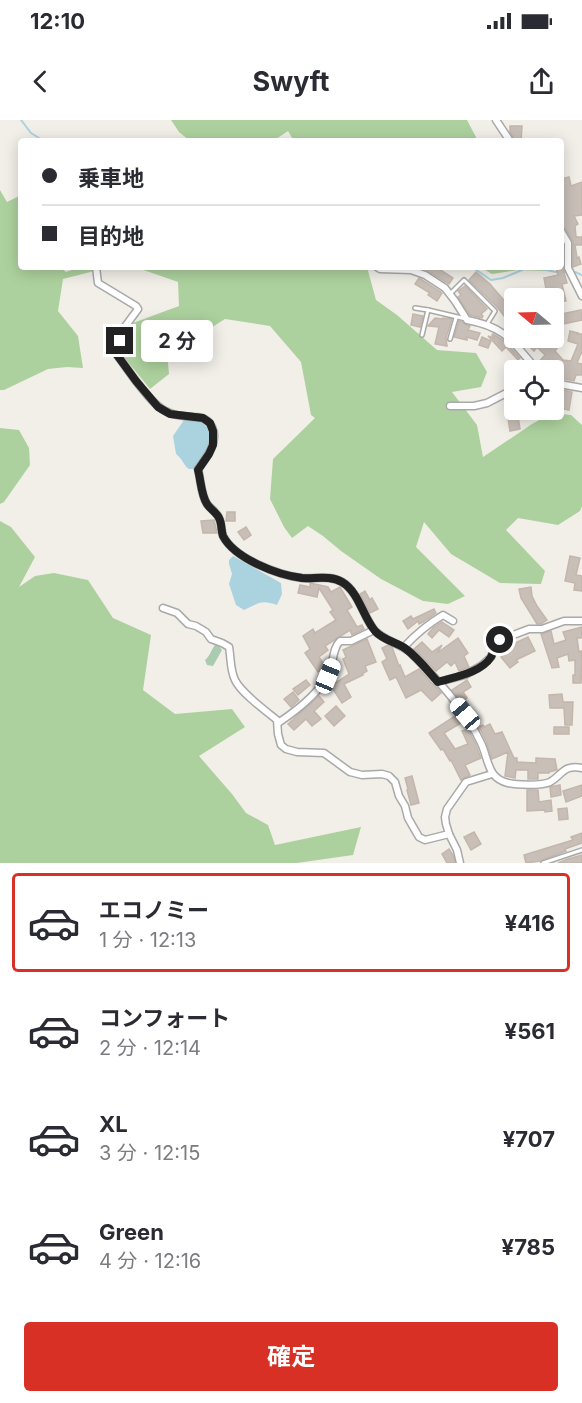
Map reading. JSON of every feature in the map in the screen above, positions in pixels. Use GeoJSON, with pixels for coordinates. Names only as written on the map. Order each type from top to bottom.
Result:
{"type":"FeatureCollection","features":[{"type":"Feature","properties":{"kind":"street"},"geometry":{"type":"LineString","coordinates":[[496,120],[508,138]]}},
{"type":"Feature","properties":{"kind":"street"},"geometry":{"type":"LineString","coordinates":[[564,236],[568,243],[568,268],[582,296]]}},
{"type":"Feature","properties":{"kind":"street"},"geometry":{"type":"LineString","coordinates":[[96,270],[98,283],[138,309],[124,328],[117,355],[136,381],[158,407],[170,414],[203,418],[210,423],[214,439],[213,445],[198,470],[202,495],[207,505],[219,518],[223,536],[240,555],[287,575],[303,578],[332,578],[347,585],[374,630],[384,639],[404,647],[465,714],[481,744],[492,774],[498,779],[509,784],[536,784],[549,782],[568,768],[582,768]]}},
{"type":"Feature","properties":{"kind":"street"},"geometry":{"type":"LineString","coordinates":[[419,270],[445,288],[467,320],[501,331],[528,360]]}},
{"type":"Feature","properties":{"kind":"street"},"geometry":{"type":"LineString","coordinates":[[564,385],[582,388]]}},
{"type":"Feature","properties":{"kind":"street"},"geometry":{"type":"LineString","coordinates":[[450,406],[474,406],[487,403],[504,394]]}},
{"type":"Feature","properties":{"kind":"street"},"geometry":{"type":"LineString","coordinates":[[163,608],[177,613],[188,624],[206,632],[211,639],[229,647],[235,680],[240,688],[277,720],[281,745],[286,749],[297,752],[324,753],[350,772],[389,776],[395,782],[408,819],[419,837],[425,840],[449,834]]}},
{"type":"Feature","properties":{"kind":"street"},"geometry":{"type":"LineString","coordinates":[[404,647],[415,635],[443,615],[453,621]]}},
{"type":"Feature","properties":{"kind":"street"},"geometry":{"type":"LineString","coordinates":[[438,682],[465,675],[481,666],[491,657],[496,643],[500,640],[529,629],[542,628],[564,621],[582,621]]}},
{"type":"Feature","properties":{"kind":"street"},"geometry":{"type":"LineString","coordinates":[[278,723],[295,712],[319,688],[328,676],[336,646],[340,641],[351,641],[374,630]]}},
{"type":"Feature","properties":{"kind":"street"},"geometry":{"type":"LineString","coordinates":[[460,863],[457,850],[449,834],[445,817],[447,809],[466,782],[492,774]]}},
{"type":"Feature","properties":{"kind":"lane"},"geometry":{"type":"LineString","coordinates":[[450,294],[464,280],[495,311],[486,325]]}},
{"type":"Feature","properties":{"kind":"lane"},"geometry":{"type":"LineString","coordinates":[[415,308],[467,320]]}},
{"type":"Feature","properties":{"kind":"lane"},"geometry":{"type":"LineString","coordinates":[[422,335],[428,310]]}},
{"type":"Feature","properties":{"kind":"lane"},"geometry":{"type":"LineString","coordinates":[[450,339],[456,317]]}},
{"type":"Feature","properties":{"kind":"lane"},"geometry":{"type":"LineString","coordinates":[[543,863],[582,850]]}},
{"type":"Feature","properties":{"kind":"green space"},"geometry":{"type":"Polygon","coordinates":[[[171,120],[467,120],[476,138],[292,138],[288,131],[278,138],[186,138],[171,120]]]}},
{"type":"Feature","properties":{"kind":"green space"},"geometry":{"type":"Polygon","coordinates":[[[0,190],[7,202],[18,196],[18,270],[64,270],[66,272],[98,270],[63,279],[58,311],[78,336],[83,368],[48,369],[0,390],[0,190]]]}},
{"type":"Feature","properties":{"kind":"green space"},"geometry":{"type":"Polygon","coordinates":[[[144,270],[368,270],[376,300],[437,350],[476,353],[487,372],[481,387],[452,392],[477,425],[483,457],[539,420],[564,420],[564,414],[571,415],[582,425],[582,506],[580,511],[558,525],[518,518],[506,530],[545,571],[541,584],[500,583],[451,554],[424,522],[416,547],[465,596],[448,604],[423,601],[381,579],[308,526],[292,538],[270,499],[273,459],[315,418],[311,415],[301,362],[270,326],[225,319],[195,338],[182,341],[166,340],[169,374],[150,389],[123,356],[125,337],[133,323],[179,306],[178,282],[144,270]]]}},
{"type":"Feature","properties":{"kind":"green space"},"geometry":{"type":"Polygon","coordinates":[[[485,270],[518,270],[492,274],[485,270]]]}},
{"type":"Feature","properties":{"kind":"green space"},"geometry":{"type":"Polygon","coordinates":[[[0,428],[19,430],[29,448],[30,465],[4,502],[0,504],[0,428]]]}},
{"type":"Feature","properties":{"kind":"green space"},"geometry":{"type":"Polygon","coordinates":[[[0,521],[11,527],[35,557],[19,587],[35,576],[54,573],[88,580],[113,618],[151,635],[143,690],[175,714],[232,709],[245,727],[199,756],[246,813],[268,825],[275,845],[361,827],[353,855],[297,863],[0,863],[0,521]]]}},
{"type":"Feature","properties":{"kind":"green space"},"geometry":{"type":"Polygon","coordinates":[[[215,645],[222,650],[213,666],[207,665],[205,660],[215,645]]]}},
{"type":"Feature","properties":{"kind":"water"},"geometry":{"type":"Polygon","coordinates":[[[194,419],[206,426],[210,434],[210,444],[207,454],[195,469],[189,469],[176,454],[173,436],[184,420],[194,419]]]}},
{"type":"Feature","properties":{"kind":"water"},"geometry":{"type":"Polygon","coordinates":[[[233,556],[281,583],[282,594],[277,605],[263,602],[244,610],[236,605],[229,584],[232,574],[229,560],[233,556]]]}},
{"type":"Feature","properties":{"kind":"building"},"geometry":{"type":"Polygon","coordinates":[[[510,126],[522,126],[521,138],[514,138],[510,126]]]}},
{"type":"Feature","properties":{"kind":"building"},"geometry":{"type":"Polygon","coordinates":[[[569,177],[571,186],[582,182],[582,215],[574,216],[578,224],[575,226],[576,237],[582,237],[582,245],[575,245],[577,258],[579,257],[581,264],[573,267],[573,241],[564,228],[564,178],[569,177]]]}},
{"type":"Feature","properties":{"kind":"building"},"geometry":{"type":"Polygon","coordinates":[[[427,270],[441,270],[453,278],[449,284],[427,270]]]}},
{"type":"Feature","properties":{"kind":"building"},"geometry":{"type":"Polygon","coordinates":[[[557,270],[563,270],[567,283],[562,284],[563,288],[546,288],[544,278],[558,275],[557,270]]]}},
{"type":"Feature","properties":{"kind":"building"},"geometry":{"type":"Polygon","coordinates":[[[476,272],[490,284],[504,300],[504,316],[498,308],[469,280],[476,272]]]}},
{"type":"Feature","properties":{"kind":"building"},"geometry":{"type":"Polygon","coordinates":[[[419,278],[442,293],[437,301],[428,295],[430,293],[415,284],[419,278]]]}},
{"type":"Feature","properties":{"kind":"building"},"geometry":{"type":"Polygon","coordinates":[[[465,286],[487,309],[481,314],[482,318],[470,315],[458,297],[461,295],[458,291],[465,286]]]}},
{"type":"Feature","properties":{"kind":"building"},"geometry":{"type":"Polygon","coordinates":[[[581,310],[582,320],[564,324],[564,313],[581,310]]]}},
{"type":"Feature","properties":{"kind":"building"},"geometry":{"type":"Polygon","coordinates":[[[413,314],[423,316],[420,327],[411,325],[413,314]]]}},
{"type":"Feature","properties":{"kind":"building"},"geometry":{"type":"Polygon","coordinates":[[[435,318],[452,319],[446,338],[447,346],[435,344],[439,327],[428,326],[435,318]]]}},
{"type":"Feature","properties":{"kind":"building"},"geometry":{"type":"Polygon","coordinates":[[[459,321],[470,326],[468,330],[480,333],[477,340],[454,337],[459,321]]]}},
{"type":"Feature","properties":{"kind":"building"},"geometry":{"type":"Polygon","coordinates":[[[570,331],[582,334],[582,351],[577,363],[582,364],[582,375],[576,375],[574,381],[564,379],[564,360],[571,361],[578,344],[568,341],[570,331]]]}},
{"type":"Feature","properties":{"kind":"building"},"geometry":{"type":"Polygon","coordinates":[[[492,335],[504,341],[505,348],[502,351],[488,336],[494,338],[492,335]]]}},
{"type":"Feature","properties":{"kind":"building"},"geometry":{"type":"Polygon","coordinates":[[[482,337],[491,341],[488,348],[479,345],[482,337]]]}},
{"type":"Feature","properties":{"kind":"building"},"geometry":{"type":"Polygon","coordinates":[[[507,348],[511,348],[520,358],[518,360],[507,348]]]}},
{"type":"Feature","properties":{"kind":"building"},"geometry":{"type":"Polygon","coordinates":[[[538,348],[557,348],[555,351],[563,360],[541,360],[545,355],[538,348]]]}},
{"type":"Feature","properties":{"kind":"building"},"geometry":{"type":"Polygon","coordinates":[[[564,390],[572,392],[569,410],[564,409],[564,390]]]}},
{"type":"Feature","properties":{"kind":"building"},"geometry":{"type":"Polygon","coordinates":[[[508,420],[519,420],[520,429],[510,431],[508,420]]]}},
{"type":"Feature","properties":{"kind":"building"},"geometry":{"type":"Polygon","coordinates":[[[227,512],[235,512],[235,521],[226,521],[227,512]]]}},
{"type":"Feature","properties":{"kind":"building"},"geometry":{"type":"Polygon","coordinates":[[[214,520],[217,533],[203,533],[201,521],[214,520]]]}},
{"type":"Feature","properties":{"kind":"building"},"geometry":{"type":"Polygon","coordinates":[[[246,527],[251,535],[244,540],[238,532],[246,527]]]}},
{"type":"Feature","properties":{"kind":"building"},"geometry":{"type":"Polygon","coordinates":[[[570,556],[580,558],[576,575],[582,576],[582,591],[574,590],[575,583],[565,581],[570,556]]]}},
{"type":"Feature","properties":{"kind":"building"},"geometry":{"type":"Polygon","coordinates":[[[310,583],[328,587],[331,592],[340,587],[352,607],[347,610],[357,627],[362,625],[364,629],[352,635],[350,630],[325,646],[328,650],[319,657],[325,666],[318,672],[305,653],[310,649],[303,636],[313,629],[315,633],[336,620],[330,612],[333,610],[319,588],[317,597],[298,593],[300,585],[310,587],[310,583]]]}},
{"type":"Feature","properties":{"kind":"building"},"geometry":{"type":"Polygon","coordinates":[[[531,587],[532,596],[547,620],[541,624],[537,624],[521,598],[519,589],[531,587]]]}},
{"type":"Feature","properties":{"kind":"building"},"geometry":{"type":"Polygon","coordinates":[[[365,591],[378,609],[370,613],[360,594],[365,591]]]}},
{"type":"Feature","properties":{"kind":"building"},"geometry":{"type":"Polygon","coordinates":[[[434,609],[436,613],[419,624],[418,621],[408,629],[403,621],[411,616],[413,619],[434,609]]]}},
{"type":"Feature","properties":{"kind":"building"},"geometry":{"type":"Polygon","coordinates":[[[442,622],[454,630],[449,637],[439,630],[432,638],[428,634],[442,622]]]}},
{"type":"Feature","properties":{"kind":"building"},"geometry":{"type":"Polygon","coordinates":[[[582,627],[582,638],[577,638],[582,662],[581,683],[573,683],[575,660],[569,661],[568,654],[557,658],[559,667],[552,668],[541,634],[551,631],[554,644],[566,640],[563,632],[582,627]]]}},
{"type":"Feature","properties":{"kind":"building"},"geometry":{"type":"Polygon","coordinates":[[[528,637],[535,651],[516,660],[518,662],[510,668],[501,657],[516,645],[515,643],[528,637]]]}},
{"type":"Feature","properties":{"kind":"building"},"geometry":{"type":"Polygon","coordinates":[[[458,638],[468,653],[464,656],[469,667],[459,671],[455,662],[451,666],[447,662],[436,671],[414,649],[422,642],[432,652],[442,645],[437,653],[458,638]]]}},
{"type":"Feature","properties":{"kind":"building"},"geometry":{"type":"Polygon","coordinates":[[[367,639],[376,662],[365,666],[367,671],[363,675],[344,684],[351,697],[342,703],[331,686],[349,674],[343,659],[346,657],[343,650],[367,639]]]}},
{"type":"Feature","properties":{"kind":"building"},"geometry":{"type":"Polygon","coordinates":[[[388,645],[392,647],[405,677],[419,669],[441,693],[432,701],[421,690],[406,698],[396,677],[390,680],[382,662],[387,659],[382,648],[388,645]]]}},
{"type":"Feature","properties":{"kind":"building"},"geometry":{"type":"Polygon","coordinates":[[[306,680],[310,685],[298,695],[293,689],[306,680]]]}},
{"type":"Feature","properties":{"kind":"building"},"geometry":{"type":"Polygon","coordinates":[[[467,680],[471,687],[463,692],[471,709],[468,710],[452,690],[467,680]]]}},
{"type":"Feature","properties":{"kind":"building"},"geometry":{"type":"Polygon","coordinates":[[[293,692],[299,700],[291,707],[284,699],[293,692]]]}},
{"type":"Feature","properties":{"kind":"building"},"geometry":{"type":"Polygon","coordinates":[[[562,694],[563,702],[573,702],[572,725],[565,725],[564,708],[550,708],[549,695],[562,694]]]}},
{"type":"Feature","properties":{"kind":"building"},"geometry":{"type":"Polygon","coordinates":[[[319,696],[324,702],[314,711],[321,719],[312,726],[306,719],[294,730],[288,724],[319,696]]]}},
{"type":"Feature","properties":{"kind":"building"},"geometry":{"type":"Polygon","coordinates":[[[336,706],[345,716],[334,726],[325,716],[336,706]]]}},
{"type":"Feature","properties":{"kind":"building"},"geometry":{"type":"Polygon","coordinates":[[[455,716],[461,723],[444,733],[455,749],[468,744],[462,731],[468,729],[481,758],[465,765],[470,775],[461,780],[451,760],[429,733],[455,716]]]}},
{"type":"Feature","properties":{"kind":"building"},"geometry":{"type":"Polygon","coordinates":[[[490,724],[495,734],[502,732],[517,762],[536,763],[536,758],[555,759],[557,770],[538,773],[538,779],[528,779],[528,770],[516,770],[515,778],[505,776],[508,752],[492,759],[479,727],[490,724]]]}},
{"type":"Feature","properties":{"kind":"building"},"geometry":{"type":"Polygon","coordinates":[[[554,727],[569,727],[569,734],[554,734],[554,727]]]}},
{"type":"Feature","properties":{"kind":"building"},"geometry":{"type":"Polygon","coordinates":[[[412,776],[419,803],[411,805],[405,778],[412,776]]]}},
{"type":"Feature","properties":{"kind":"building"},"geometry":{"type":"Polygon","coordinates":[[[560,785],[561,795],[551,797],[550,787],[560,785]]]}},
{"type":"Feature","properties":{"kind":"building"},"geometry":{"type":"Polygon","coordinates":[[[582,785],[582,796],[566,802],[563,791],[582,785]]]}},
{"type":"Feature","properties":{"kind":"building"},"geometry":{"type":"Polygon","coordinates":[[[527,790],[538,790],[539,802],[551,800],[552,811],[527,811],[527,790]]]}},
{"type":"Feature","properties":{"kind":"building"},"geometry":{"type":"Polygon","coordinates":[[[567,808],[568,819],[559,820],[558,809],[567,808]]]}},
{"type":"Feature","properties":{"kind":"building"},"geometry":{"type":"Polygon","coordinates":[[[474,832],[481,844],[471,850],[464,837],[474,832]]]}},
{"type":"Feature","properties":{"kind":"building"},"geometry":{"type":"Polygon","coordinates":[[[582,833],[582,843],[540,861],[526,863],[524,855],[573,840],[571,837],[582,833]]]}},
{"type":"Feature","properties":{"kind":"building"},"geometry":{"type":"Polygon","coordinates":[[[449,849],[455,863],[447,863],[442,854],[449,849]]]}},
{"type":"Feature","properties":{"kind":"building"},"geometry":{"type":"Polygon","coordinates":[[[582,855],[582,863],[558,863],[568,859],[582,855]]]}},
{"type":"Feature","properties":{"kind":"waterway"},"geometry":{"type":"LineString","coordinates":[[21,120],[31,133],[39,138]]}},
{"type":"Feature","properties":{"kind":"waterway"},"geometry":{"type":"LineString","coordinates":[[476,270],[491,280],[522,270]]}},
{"type":"Feature","properties":{"kind":"waterway"},"geometry":{"type":"LineString","coordinates":[[546,270],[575,272],[582,275]]}},
{"type":"Feature","properties":{"kind":"route"},"geometry":{"type":"LineString","coordinates":[[120,341],[117,355],[158,407],[170,414],[203,418],[210,423],[213,431],[213,445],[198,470],[202,495],[207,505],[219,518],[223,536],[240,555],[287,575],[303,578],[332,578],[347,585],[363,608],[374,630],[384,639],[404,647],[438,682],[465,675],[481,666],[491,657],[496,643],[500,640]]}}]}
